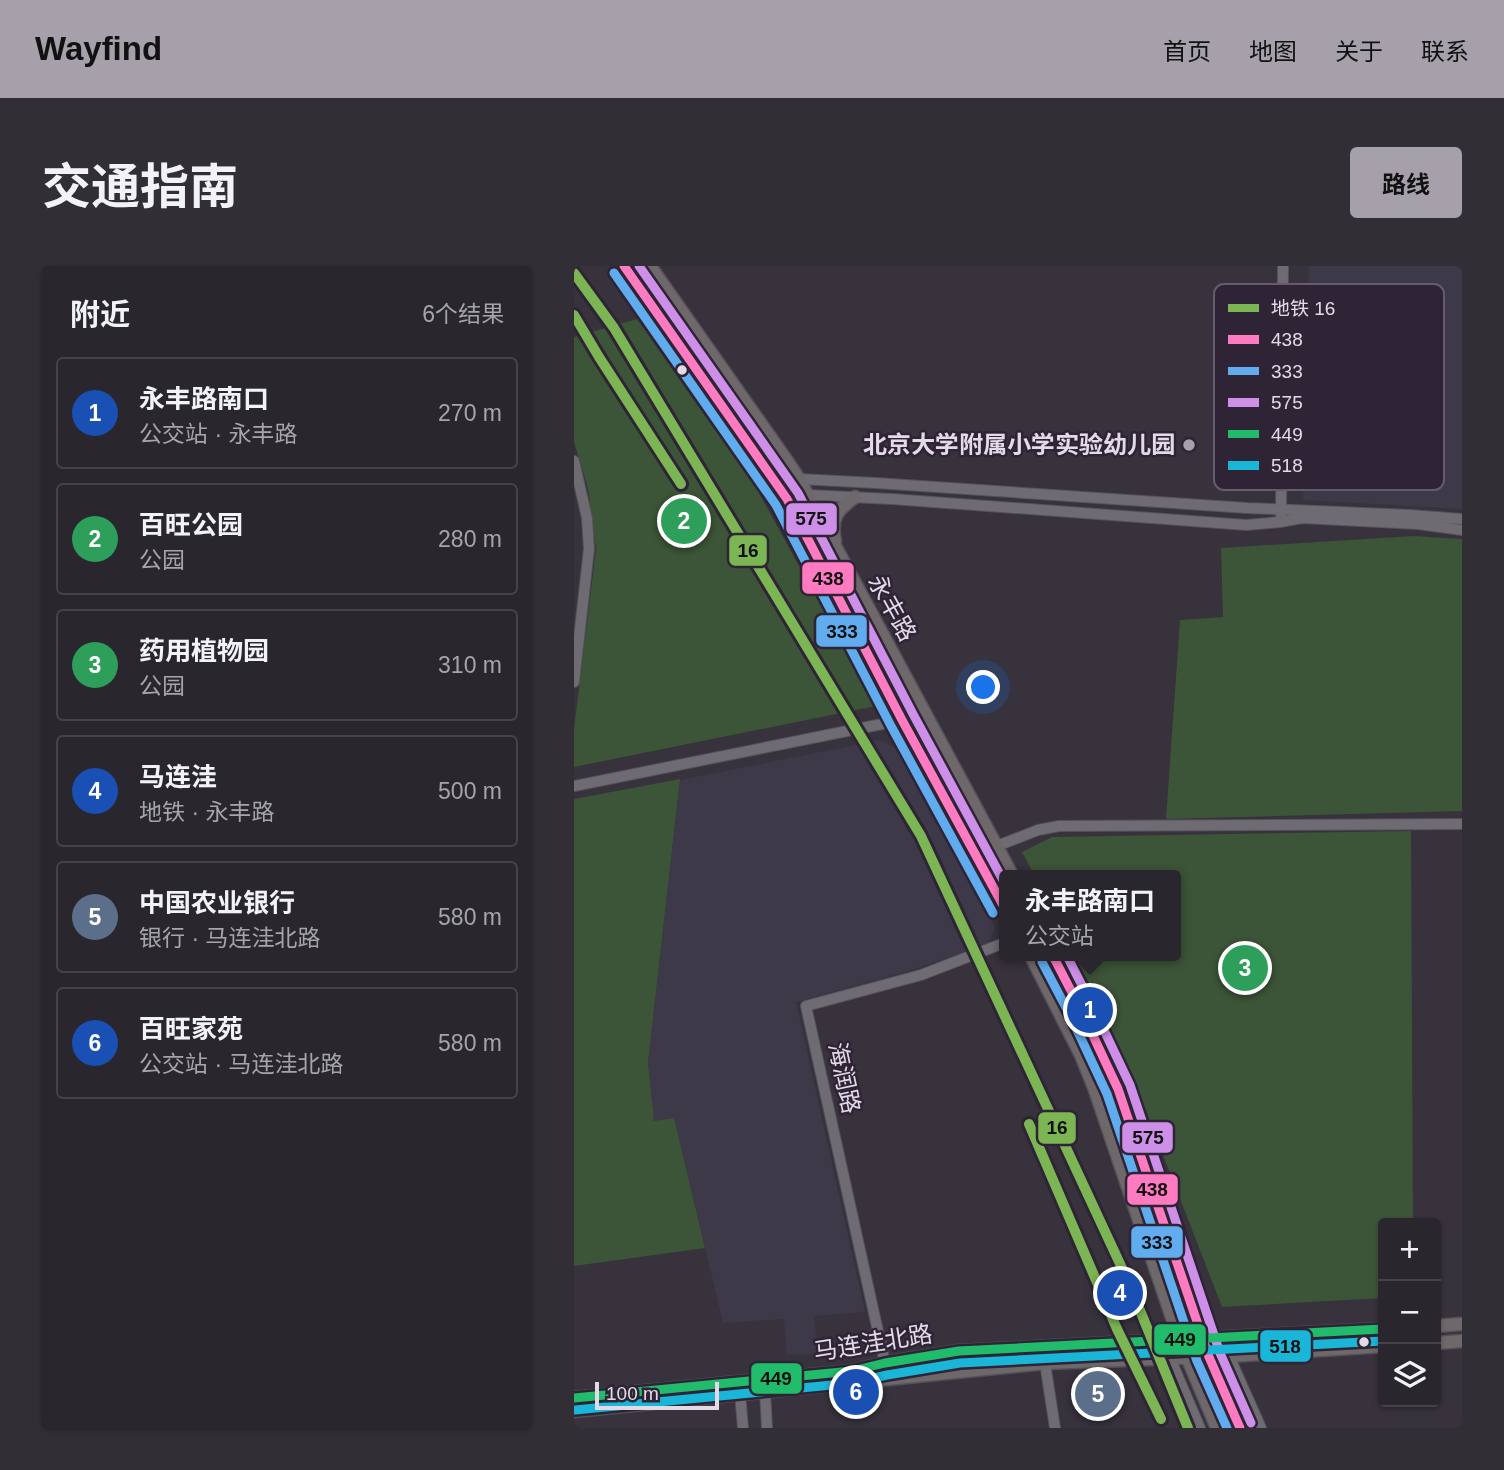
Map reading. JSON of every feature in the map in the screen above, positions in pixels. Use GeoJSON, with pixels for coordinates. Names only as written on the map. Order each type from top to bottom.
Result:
{"type":"FeatureCollection","features":[{"type":"Feature","properties":{"kind":"main road","name":"永丰路"},"geometry":{"type":"LineString","coordinates":[[624,266],[787,499],[902,720],[999,898]]}},
{"type":"Feature","properties":{"kind":"main road","name":"永丰路"},"geometry":{"type":"LineString","coordinates":[[650,266],[799,479],[1009,870]]}},
{"type":"Feature","properties":{"kind":"main road"},"geometry":{"type":"LineString","coordinates":[[837,551],[833,534],[834,519],[841,507],[855,497]]}},
{"type":"Feature","properties":{"kind":"main road"},"geometry":{"type":"LineString","coordinates":[[1034,961],[1081,1055],[1095,1090],[1179,1338],[1217,1428]]}},
{"type":"Feature","properties":{"kind":"main road"},"geometry":{"type":"LineString","coordinates":[[1056,961],[1118,1089],[1209,1357],[1240,1428]]}},
{"type":"Feature","properties":{"kind":"main road"},"geometry":{"type":"LineString","coordinates":[[1441,1326],[1462,1324]]}},
{"type":"Feature","properties":{"kind":"main road"},"geometry":{"type":"LineString","coordinates":[[1202,1337],[1378,1329]]}},
{"type":"Feature","properties":{"kind":"main road","name":"马连洼北路"},"geometry":{"type":"LineString","coordinates":[[574,1398],[852,1371],[959,1351],[1202,1337]]}},
{"type":"Feature","properties":{"kind":"main road"},"geometry":{"type":"LineString","coordinates":[[1441,1343],[1462,1341]]}},
{"type":"Feature","properties":{"kind":"main road"},"geometry":{"type":"LineString","coordinates":[[1209,1357],[1378,1346]]}},
{"type":"Feature","properties":{"kind":"main road","name":"马连洼北路"},"geometry":{"type":"LineString","coordinates":[[574,1411],[1045,1363],[1209,1357]]}},
{"type":"Feature","properties":{"kind":"street"},"geometry":{"type":"LineString","coordinates":[[1283,266],[1283,284]]}},
{"type":"Feature","properties":{"kind":"street"},"geometry":{"type":"LineString","coordinates":[[574,461],[587,518],[589,549],[574,682]]}},
{"type":"Feature","properties":{"kind":"street"},"geometry":{"type":"LineString","coordinates":[[787,499],[799,479],[1462,519]]}},
{"type":"Feature","properties":{"kind":"street"},"geometry":{"type":"LineString","coordinates":[[1280,522],[1281,490]]}},
{"type":"Feature","properties":{"kind":"street"},"geometry":{"type":"LineString","coordinates":[[787,499],[808,495],[855,497],[1246,525],[1302,518],[1419,524],[1462,530]]}},
{"type":"Feature","properties":{"kind":"street"},"geometry":{"type":"LineString","coordinates":[[574,786],[902,720]]}},
{"type":"Feature","properties":{"kind":"street"},"geometry":{"type":"LineString","coordinates":[[997,846],[1038,830],[1059,826],[1462,824]]}},
{"type":"Feature","properties":{"kind":"street","name":"海润路"},"geometry":{"type":"LineString","coordinates":[[885,1363],[806,1006],[922,975],[999,945]]}},
{"type":"Feature","properties":{"kind":"street"},"geometry":{"type":"LineString","coordinates":[[1202,1337],[1229,1356],[1261,1428]]}},
{"type":"Feature","properties":{"kind":"street"},"geometry":{"type":"LineString","coordinates":[[1179,1338],[1170,1358],[1200,1428]]}},
{"type":"Feature","properties":{"kind":"street"},"geometry":{"type":"LineString","coordinates":[[1045,1363],[1055,1428]]}},
{"type":"Feature","properties":{"kind":"street"},"geometry":{"type":"LineString","coordinates":[[765,1391],[767,1428]]}},
{"type":"Feature","properties":{"kind":"street"},"geometry":{"type":"LineString","coordinates":[[740,1393],[743,1428]]}},
{"type":"Feature","properties":{"kind":"shaded area"},"geometry":{"type":"Polygon","coordinates":[[[1309,266],[1462,266],[1462,509],[1303,500],[1303,490],[1444,490],[1444,284],[1309,284],[1309,266]]]}},
{"type":"Feature","properties":{"kind":"shaded area"},"geometry":{"type":"Polygon","coordinates":[[[880,740],[902,752],[995,927],[988,945],[908,971],[796,1002],[865,1312],[814,1316],[818,1354],[787,1355],[784,1319],[723,1323],[674,1118],[654,1122],[648,1062],[680,780],[880,740]]]}},
{"type":"Feature","properties":{"kind":"green space"},"geometry":{"type":"Polygon","coordinates":[[[637,319],[759,493],[876,706],[574,767],[574,729],[596,549],[588,488],[574,442],[574,337],[637,319]]]}},
{"type":"Feature","properties":{"kind":"green space"},"geometry":{"type":"Polygon","coordinates":[[[1414,536],[1462,539],[1462,811],[1166,819],[1180,620],[1223,617],[1221,548],[1414,536]]]}},
{"type":"Feature","properties":{"kind":"green space"},"geometry":{"type":"Polygon","coordinates":[[[680,779],[648,1062],[654,1121],[674,1118],[705,1248],[574,1266],[574,799],[680,779]]]}},
{"type":"Feature","properties":{"kind":"green space"},"geometry":{"type":"Polygon","coordinates":[[[1411,831],[1413,1218],[1378,1218],[1378,1298],[1222,1307],[1136,1085],[1075,961],[1181,961],[1181,870],[1031,870],[1022,852],[1052,837],[1411,831]]]}},
{"type":"Feature","properties":{"kind":"metro line","name":"16"},"geometry":{"type":"LineString","coordinates":[[574,273],[614,328],[921,836],[1128,1281],[1188,1428]]}},
{"type":"Feature","properties":{"kind":"metro line","name":"16"},"geometry":{"type":"LineString","coordinates":[[574,315],[681,484]]}},
{"type":"Feature","properties":{"kind":"metro line","name":"16"},"geometry":{"type":"LineString","coordinates":[[1029,1124],[1117,1329],[1161,1419]]}},
{"type":"Feature","properties":{"kind":"transit line","name":"438"},"geometry":{"type":"LineString","coordinates":[[624,266],[787,499],[902,720],[999,898]]}},
{"type":"Feature","properties":{"kind":"transit line","name":"575"},"geometry":{"type":"LineString","coordinates":[[639,266],[798,493],[999,873]]}},
{"type":"Feature","properties":{"kind":"transit line","name":"333"},"geometry":{"type":"LineString","coordinates":[[614,273],[776,505],[891,726],[993,913]]}},
{"type":"Feature","properties":{"kind":"transit line","name":"438"},"geometry":{"type":"LineString","coordinates":[[1056,961],[1118,1089],[1209,1357],[1240,1428]]}},
{"type":"Feature","properties":{"kind":"transit line","name":"575"},"geometry":{"type":"LineString","coordinates":[[1070,961],[1130,1085],[1220,1353],[1251,1423]]}},
{"type":"Feature","properties":{"kind":"transit line","name":"333"},"geometry":{"type":"LineString","coordinates":[[1042,962],[1107,1094],[1197,1361],[1227,1428]]}},
{"type":"Feature","properties":{"kind":"transit line","name":"449"},"geometry":{"type":"LineString","coordinates":[[574,1398],[852,1371],[959,1351],[1378,1329]]}},
{"type":"Feature","properties":{"kind":"transit line","name":"518"},"geometry":{"type":"LineString","coordinates":[[575,1410],[853,1383],[960,1363],[1378,1341]]}},
{"type":"Feature","properties":{"kind":"place","name":"北京大学附属小学实验幼儿园"},"geometry":{"type":"Point","coordinates":[1189,445]}},
{"type":"Feature","properties":{"kind":"place","name":"百旺公园"},"geometry":{"type":"Point","coordinates":[684,521]}},
{"type":"Feature","properties":{"kind":"place","name":"药用植物园"},"geometry":{"type":"Point","coordinates":[1245,968]}},
{"type":"Feature","properties":{"kind":"place","name":"永丰路南口"},"geometry":{"type":"Point","coordinates":[1090,1010]}},
{"type":"Feature","properties":{"kind":"place","name":"马连洼"},"geometry":{"type":"Point","coordinates":[1120,1293]}},
{"type":"Feature","properties":{"kind":"place","name":"百旺家苑"},"geometry":{"type":"Point","coordinates":[856,1392]}},
{"type":"Feature","properties":{"kind":"place","name":"中国农业银行"},"geometry":{"type":"Point","coordinates":[1098,1394]}}]}
